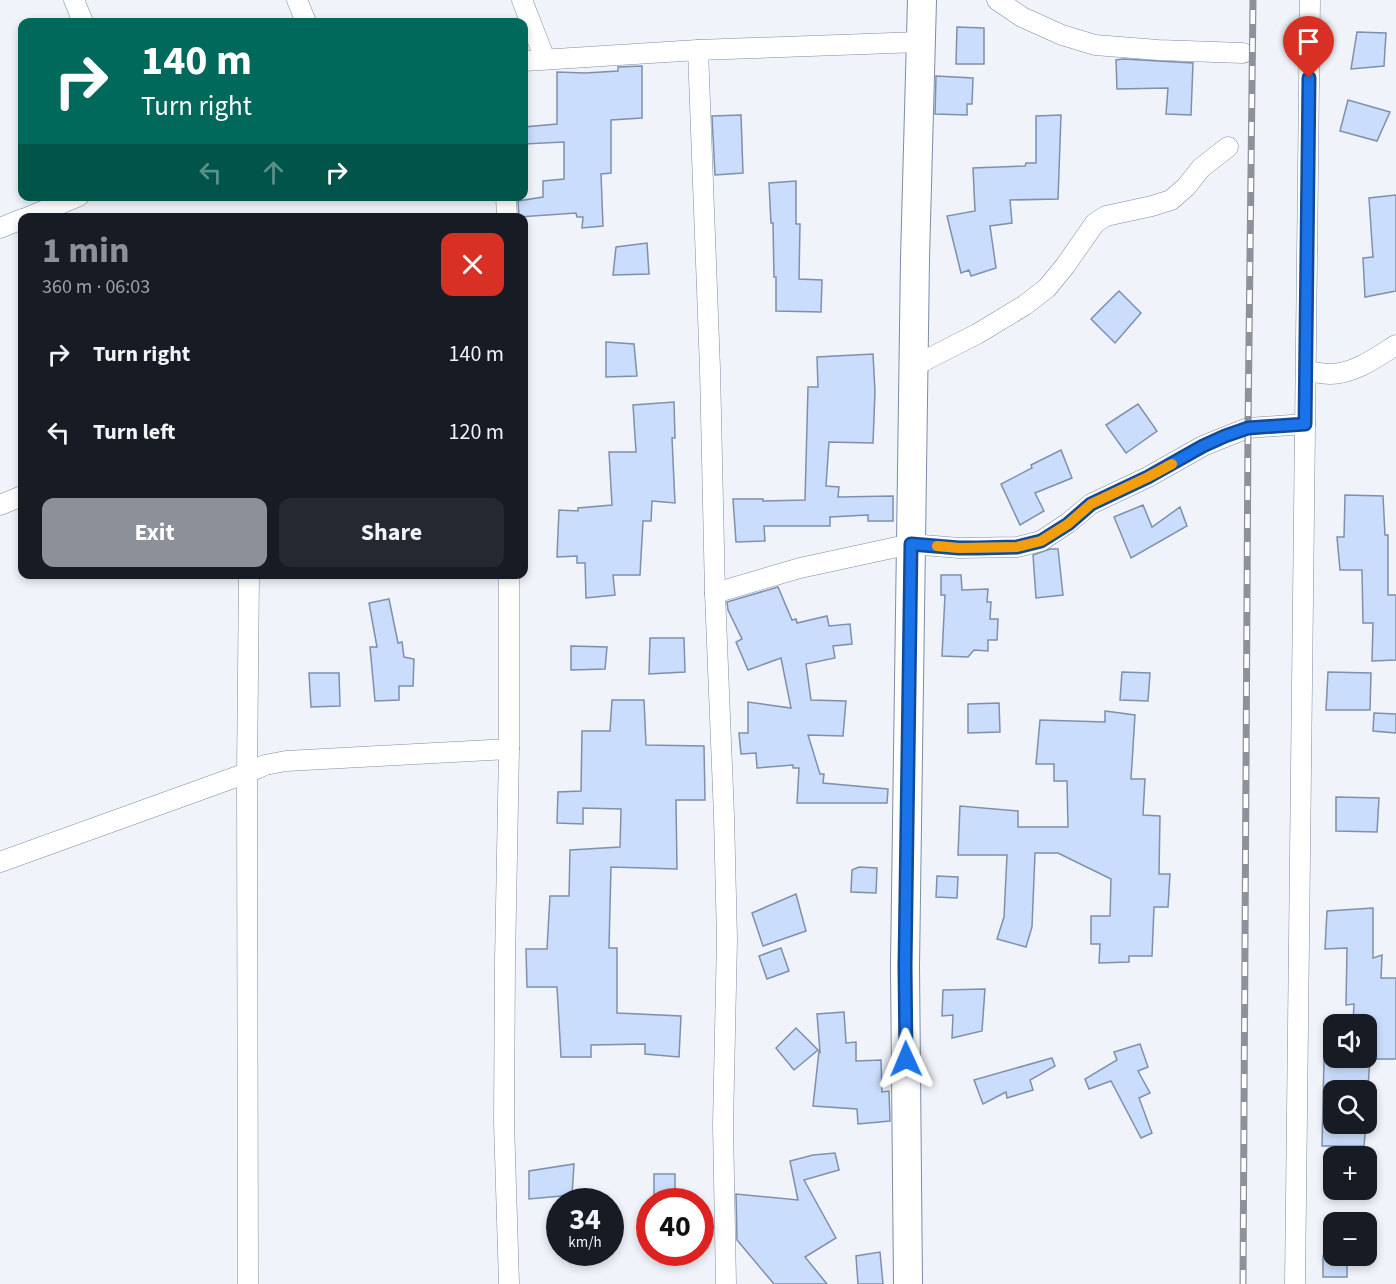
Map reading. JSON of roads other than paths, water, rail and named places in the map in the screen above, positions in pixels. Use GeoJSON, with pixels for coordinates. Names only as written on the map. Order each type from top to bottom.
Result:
{"type":"FeatureCollection","features":[{"type":"Feature","properties":{"kind":"street"},"geometry":{"type":"LineString","coordinates":[[74,0],[81,18]]}},
{"type":"Feature","properties":{"kind":"street"},"geometry":{"type":"LineString","coordinates":[[297,0],[304,18]]}},
{"type":"Feature","properties":{"kind":"street"},"geometry":{"type":"LineString","coordinates":[[522,0],[545,59]]}},
{"type":"Feature","properties":{"kind":"street"},"geometry":{"type":"LineString","coordinates":[[908,1284],[905,966],[922,0]]}},
{"type":"Feature","properties":{"kind":"street"},"geometry":{"type":"LineString","coordinates":[[997,0],[1022,17],[1062,35],[1095,45],[1158,51],[1243,53]]}},
{"type":"Feature","properties":{"kind":"street"},"geometry":{"type":"LineString","coordinates":[[1295,1284],[1310,0]]}},
{"type":"Feature","properties":{"kind":"street"},"geometry":{"type":"LineString","coordinates":[[528,61],[698,50],[920,42]]}},
{"type":"Feature","properties":{"kind":"street"},"geometry":{"type":"LineString","coordinates":[[698,50],[724,816],[726,927],[723,1125],[726,1284]]}},
{"type":"Feature","properties":{"kind":"street"},"geometry":{"type":"LineString","coordinates":[[914,366],[977,334],[1025,305],[1047,288],[1095,222],[1106,216],[1171,200],[1186,187],[1201,168],[1228,147]]}},
{"type":"Feature","properties":{"kind":"street"},"geometry":{"type":"LineString","coordinates":[[36,213],[66,201]]}},
{"type":"Feature","properties":{"kind":"street"},"geometry":{"type":"LineString","coordinates":[[0,228],[18,220]]}},
{"type":"Feature","properties":{"kind":"street"},"geometry":{"type":"LineString","coordinates":[[1306,371],[1331,374],[1349,370],[1372,360],[1396,345]]}},
{"type":"Feature","properties":{"kind":"street"},"geometry":{"type":"LineString","coordinates":[[715,593],[800,568],[911,544],[970,548],[1017,547],[1041,541],[1068,524],[1091,504],[1225,436],[1248,428],[1305,424]]}},
{"type":"Feature","properties":{"kind":"street"},"geometry":{"type":"LineString","coordinates":[[0,505],[18,498]]}},
{"type":"Feature","properties":{"kind":"street"},"geometry":{"type":"LineString","coordinates":[[248,1284],[249,579]]}},
{"type":"Feature","properties":{"kind":"street"},"geometry":{"type":"LineString","coordinates":[[509,579],[504,1099],[509,1284]]}},
{"type":"Feature","properties":{"kind":"street"},"geometry":{"type":"LineString","coordinates":[[0,862],[265,765],[286,761],[509,749]]}},
{"type":"Feature","properties":{"kind":"railway"},"geometry":{"type":"LineString","coordinates":[[1243,1284],[1253,0]]}}]}
